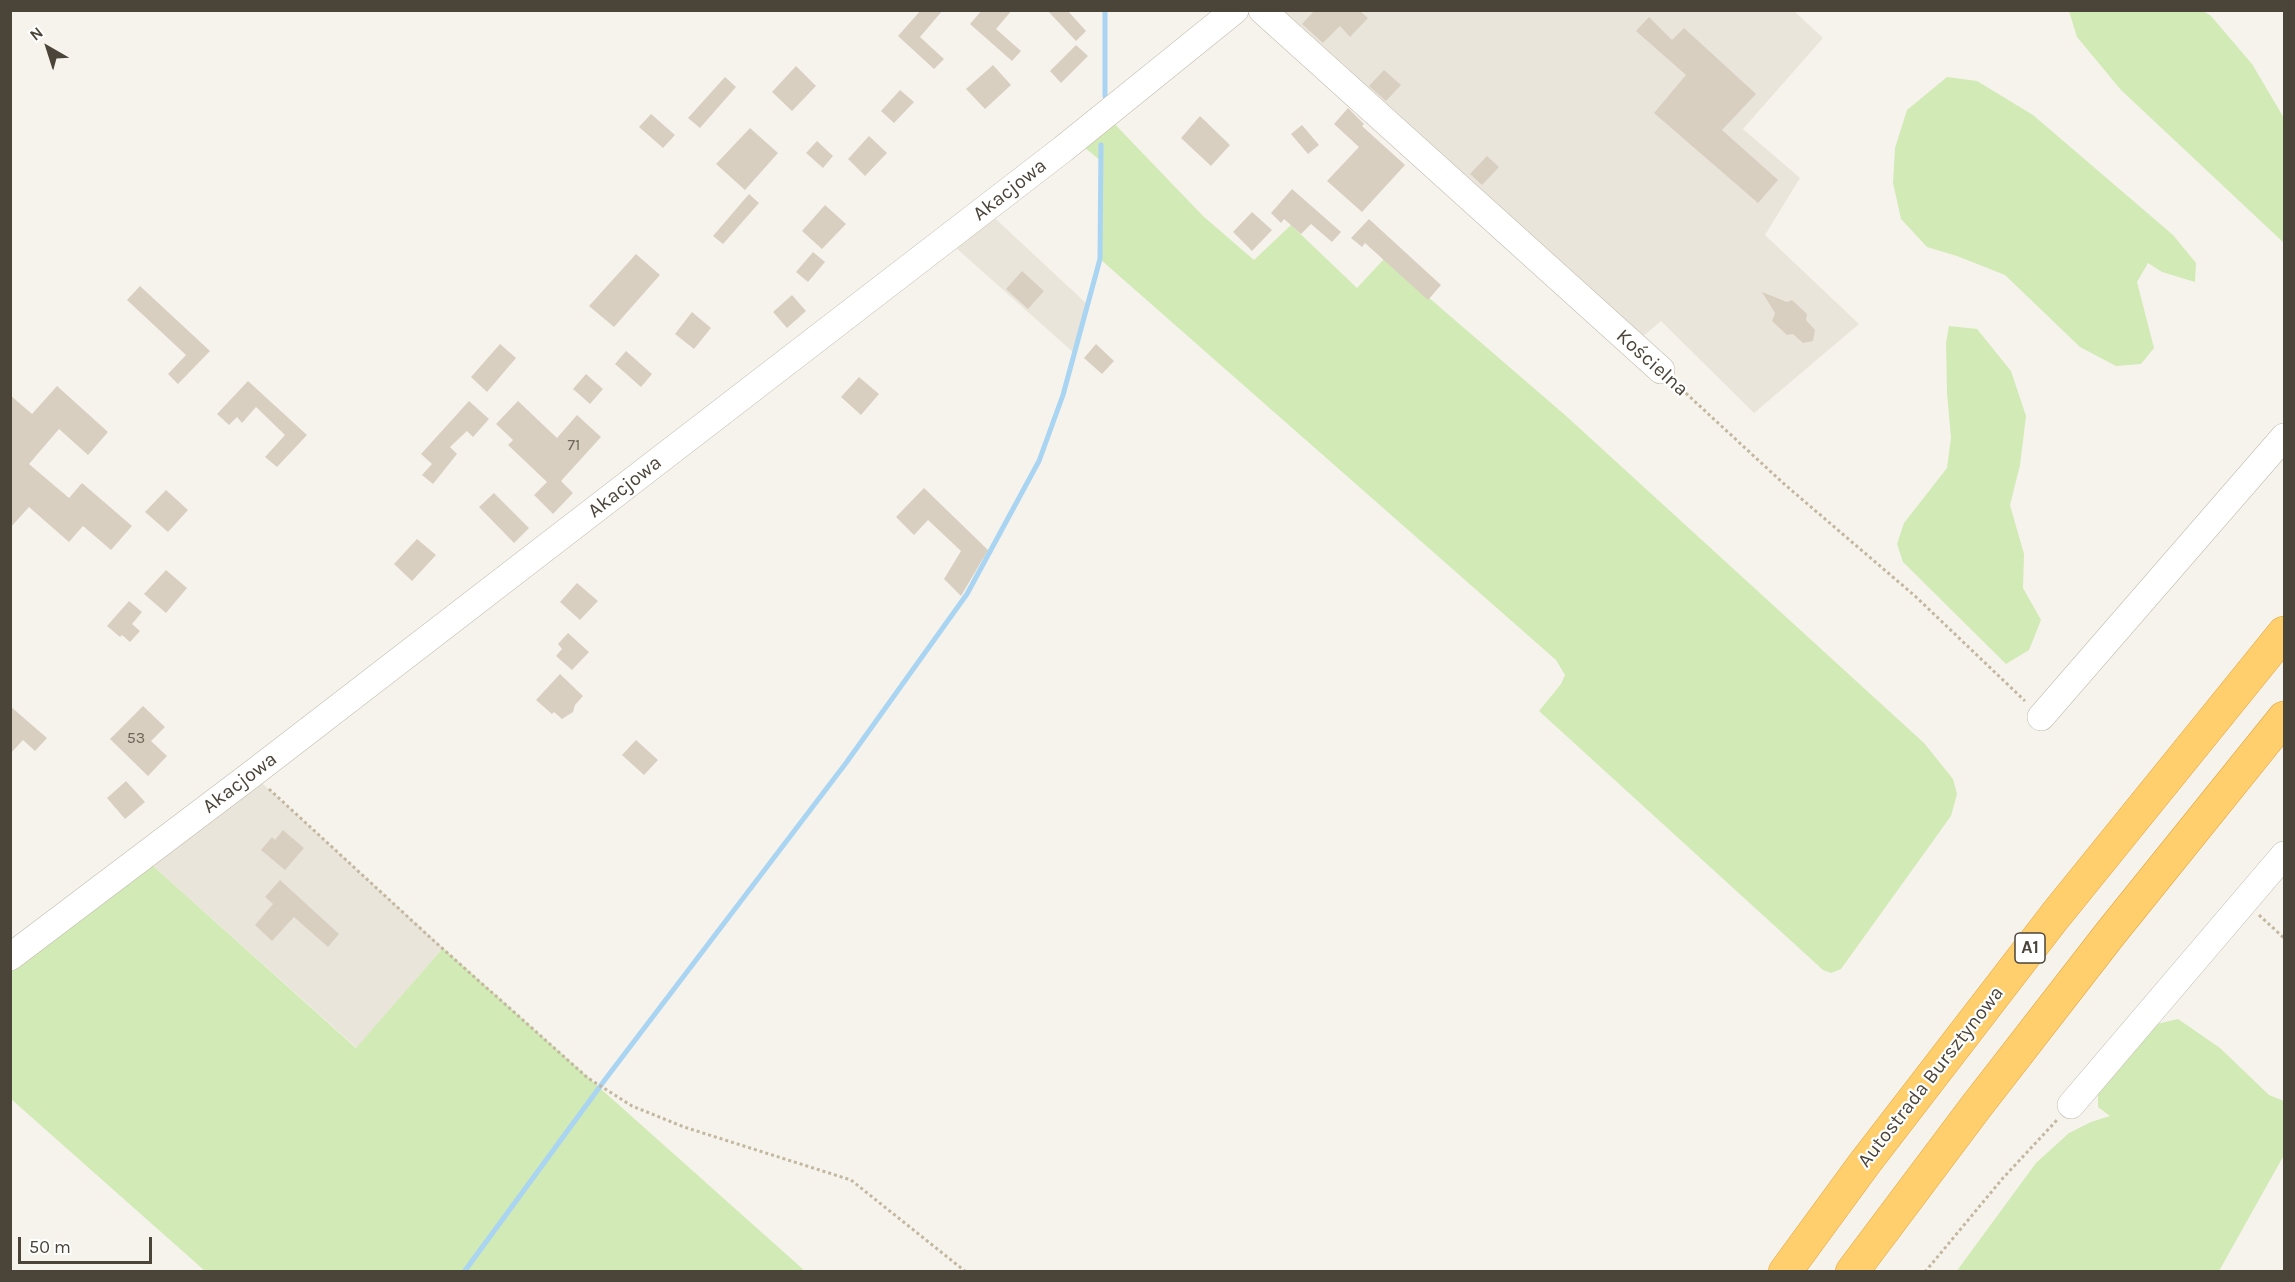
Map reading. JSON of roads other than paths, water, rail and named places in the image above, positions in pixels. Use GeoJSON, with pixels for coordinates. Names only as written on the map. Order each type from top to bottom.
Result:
{"type":"FeatureCollection","features":[{"type":"Feature","properties":{"kind":"highway","name":"Autostrada Bursztynowa"},"geometry":{"type":"LineString","coordinates":[[1785,1272],[1871,1155],[2055,916],[2284,633]]}},
{"type":"Feature","properties":{"kind":"highway"},"geometry":{"type":"LineString","coordinates":[[1852,1272],[2039,1026],[2284,718]]}},
{"type":"Feature","properties":{"kind":"street","name":"Akacjowa"},"geometry":{"type":"LineString","coordinates":[[10,957],[252,774],[1063,149],[1234,10]]}},
{"type":"Feature","properties":{"kind":"street","name":"Kościelna"},"geometry":{"type":"LineString","coordinates":[[1262,10],[1661,370]]}},
{"type":"Feature","properties":{"kind":"street"},"geometry":{"type":"LineString","coordinates":[[2041,717],[2284,437]]}},
{"type":"Feature","properties":{"kind":"street"},"geometry":{"type":"LineString","coordinates":[[2071,1105],[2284,855]]}},
{"type":"Feature","properties":{"kind":"waterway"},"geometry":{"type":"LineString","coordinates":[[1105,10],[1105,96]]}},
{"type":"Feature","properties":{"kind":"waterway"},"geometry":{"type":"LineString","coordinates":[[464,1272],[607,1077],[846,763],[967,594],[1039,461],[1063,395],[1100,259],[1101,145]]}}]}
